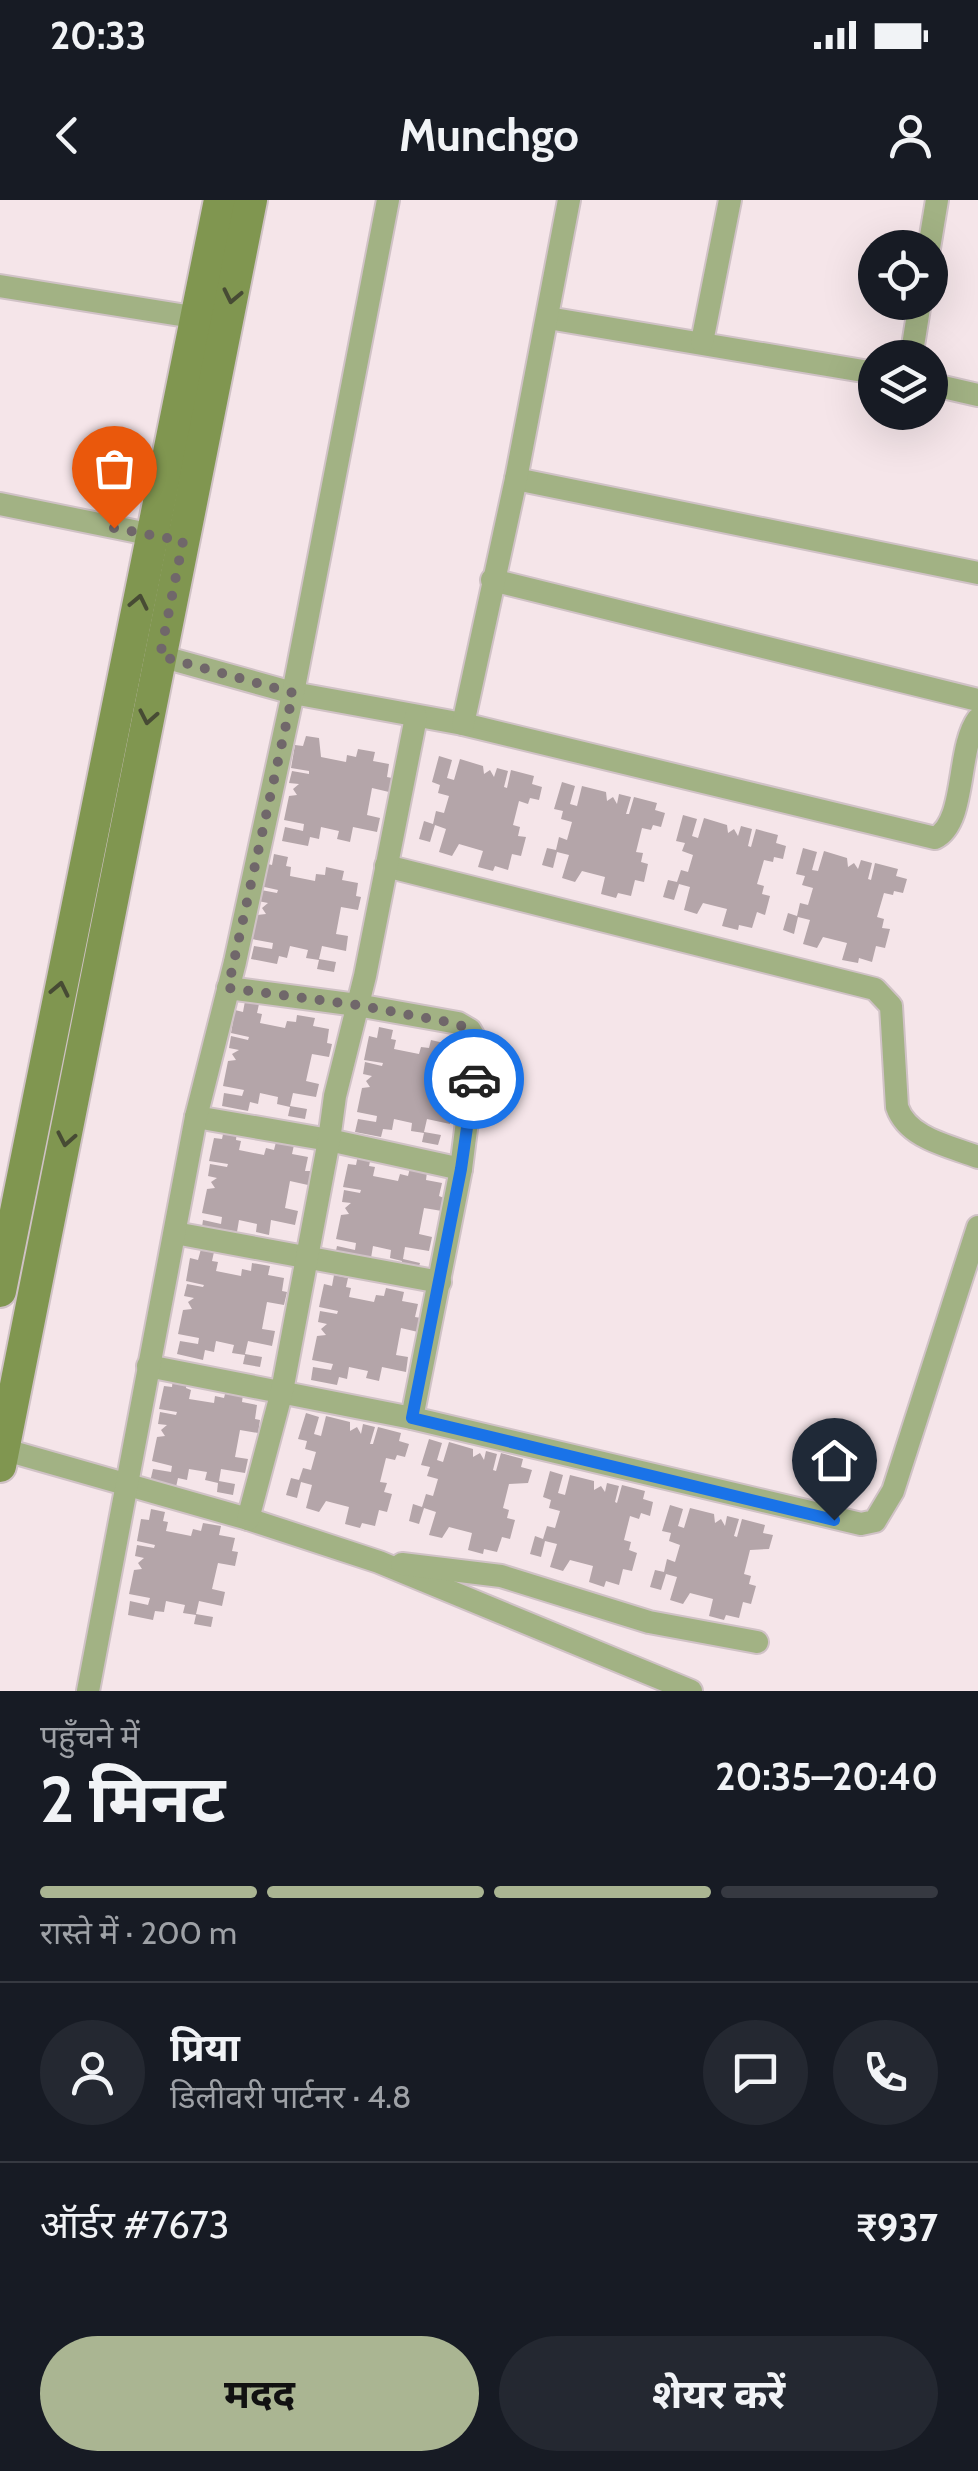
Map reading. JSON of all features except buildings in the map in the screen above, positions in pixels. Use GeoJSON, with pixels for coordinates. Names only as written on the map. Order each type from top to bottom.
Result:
{"type":"FeatureCollection","features":[{"type":"Feature","properties":{"kind":"street"},"geometry":{"type":"LineString","coordinates":[[220,200],[168,538],[160,656],[80,1067],[6,1407],[1,1458],[126,1483],[379,1562],[691,1691]]}},
{"type":"Feature","properties":{"kind":"street"},"geometry":{"type":"LineString","coordinates":[[0,1291],[45,1061],[251,200]]}},
{"type":"Feature","properties":{"kind":"street"},"geometry":{"type":"LineString","coordinates":[[88,1691],[196,1117],[293,693],[388,200]]}},
{"type":"Feature","properties":{"kind":"street"},"geometry":{"type":"LineString","coordinates":[[463,724],[516,479],[569,200]]}},
{"type":"Feature","properties":{"kind":"street"},"geometry":{"type":"LineString","coordinates":[[702,342],[730,200]]}},
{"type":"Feature","properties":{"kind":"street"},"geometry":{"type":"LineString","coordinates":[[932,230],[937,200]]}},
{"type":"Feature","properties":{"kind":"street"},"geometry":{"type":"LineString","coordinates":[[0,286],[199,318]]}},
{"type":"Feature","properties":{"kind":"street"},"geometry":{"type":"LineString","coordinates":[[548,318],[858,370]]}},
{"type":"Feature","properties":{"kind":"street"},"geometry":{"type":"LineString","coordinates":[[948,388],[978,395]]}},
{"type":"Feature","properties":{"kind":"street"},"geometry":{"type":"LineString","coordinates":[[516,479],[978,573]]}},
{"type":"Feature","properties":{"kind":"street"},"geometry":{"type":"LineString","coordinates":[[0,504],[168,538]]}},
{"type":"Feature","properties":{"kind":"street"},"geometry":{"type":"LineString","coordinates":[[492,580],[978,700]]}},
{"type":"Feature","properties":{"kind":"street"},"geometry":{"type":"LineString","coordinates":[[160,656],[293,693],[463,724],[935,838],[950,826],[964,748],[978,719]]}},
{"type":"Feature","properties":{"kind":"street"},"geometry":{"type":"LineString","coordinates":[[248,1519],[282,1391],[334,1096],[357,1005],[416,717]]}},
{"type":"Feature","properties":{"kind":"street"},"geometry":{"type":"LineString","coordinates":[[386,866],[875,990],[891,1006],[897,1108],[901,1118],[908,1128],[978,1157]]}},
{"type":"Feature","properties":{"kind":"street"},"geometry":{"type":"LineString","coordinates":[[228,988],[357,1005],[458,1024],[470,1030],[477,1042],[461,1169],[412,1418]]}},
{"type":"Feature","properties":{"kind":"street"},"geometry":{"type":"LineString","coordinates":[[45,1061],[80,1067]]}},
{"type":"Feature","properties":{"kind":"street"},"geometry":{"type":"LineString","coordinates":[[196,1117],[329,1140],[461,1169]]}},
{"type":"Feature","properties":{"kind":"street"},"geometry":{"type":"LineString","coordinates":[[148,1366],[412,1418],[861,1524],[875,1521],[892,1491],[978,1228]]}},
{"type":"Feature","properties":{"kind":"street"},"geometry":{"type":"LineString","coordinates":[[175,1233],[440,1282]]}},
{"type":"Feature","properties":{"kind":"street"},"geometry":{"type":"LineString","coordinates":[[379,1562],[501,1576],[649,1622],[757,1642]]}},
{"type":"Feature","properties":{"kind":"way so far"},"geometry":{"type":"LineString","coordinates":[[114,528],[183,541],[160,656],[293,693],[228,988],[357,1005],[458,1024],[470,1030],[477,1042],[474,1079]]}},
{"type":"Feature","properties":{"kind":"route"},"geometry":{"type":"LineString","coordinates":[[474,1079],[461,1169],[412,1418],[834,1520]]}}]}
